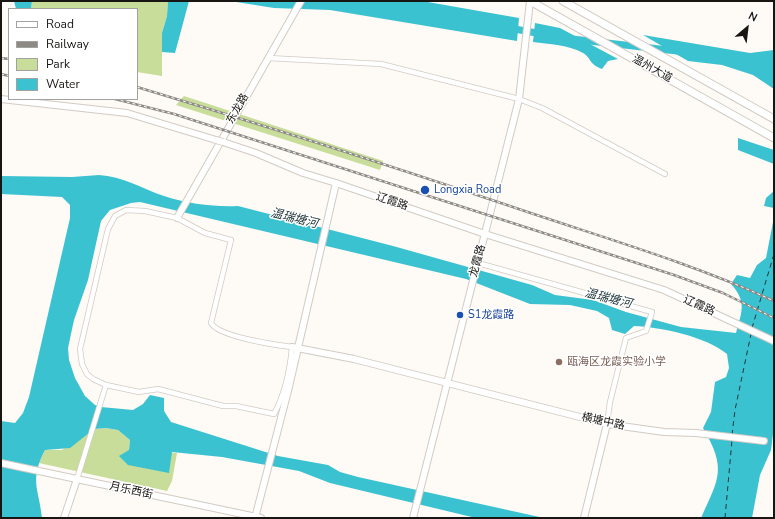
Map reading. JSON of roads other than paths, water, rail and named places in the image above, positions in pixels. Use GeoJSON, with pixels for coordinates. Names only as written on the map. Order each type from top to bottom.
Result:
{"type":"FeatureCollection","features":[{"type":"Feature","properties":{"kind":"main road","name":"温州大道"},"geometry":{"type":"LineString","coordinates":[[530,1],[774,138]]}},
{"type":"Feature","properties":{"kind":"main road","name":"温州大道"},"geometry":{"type":"LineString","coordinates":[[563,1],[774,119]]}},
{"type":"Feature","properties":{"kind":"street","name":"东龙路"},"geometry":{"type":"LineString","coordinates":[[178,216],[301,1]]}},
{"type":"Feature","properties":{"kind":"street","name":"龙霞路"},"geometry":{"type":"LineString","coordinates":[[413,518],[468,295],[478,263],[519,99],[530,1]]}},
{"type":"Feature","properties":{"kind":"street"},"geometry":{"type":"LineString","coordinates":[[268,58],[381,64],[519,99],[542,108],[665,174]]}},
{"type":"Feature","properties":{"kind":"street","name":"辽霞路"},"geometry":{"type":"LineString","coordinates":[[10,100],[127,113],[223,142],[256,153],[303,173],[336,182],[485,234],[664,290],[774,341]]}},
{"type":"Feature","properties":{"kind":"street"},"geometry":{"type":"LineString","coordinates":[[295,348],[228,333],[213,327],[211,323],[231,240],[205,232],[178,216],[126,210],[115,216],[108,229],[80,349],[82,364],[87,374],[93,380],[106,385],[139,392],[158,389],[223,406],[236,406],[274,414],[280,404],[322,252],[336,182]]}},
{"type":"Feature","properties":{"kind":"street"},"geometry":{"type":"LineString","coordinates":[[478,263],[652,312],[647,329],[626,338],[584,518]]}},
{"type":"Feature","properties":{"kind":"street"},"geometry":{"type":"LineString","coordinates":[[257,518],[295,348]]}},
{"type":"Feature","properties":{"kind":"street","name":"横塘中路"},"geometry":{"type":"LineString","coordinates":[[295,348],[354,359],[607,424],[664,432],[696,433],[764,441]]}},
{"type":"Feature","properties":{"kind":"street"},"geometry":{"type":"LineString","coordinates":[[64,518],[93,432],[106,385]]}},
{"type":"Feature","properties":{"kind":"street","name":"月乐西街"},"geometry":{"type":"LineString","coordinates":[[1,464],[257,518]]}},
{"type":"Feature","properties":{"kind":"water"},"geometry":{"type":"Polygon","coordinates":[[[14,1],[32,1],[31,8],[16,8],[14,1]]]}},
{"type":"Feature","properties":{"kind":"water"},"geometry":{"type":"Polygon","coordinates":[[[168,1],[189,1],[175,53],[162,52],[162,33],[167,16],[168,1]]]}},
{"type":"Feature","properties":{"kind":"water"},"geometry":{"type":"Polygon","coordinates":[[[230,1],[422,1],[519,18],[517,41],[330,10],[274,8],[230,1]]]}},
{"type":"Feature","properties":{"kind":"water"},"geometry":{"type":"Polygon","coordinates":[[[535,23],[560,28],[618,59],[608,61],[602,69],[594,65],[586,55],[572,48],[533,42],[535,23]]]}},
{"type":"Feature","properties":{"kind":"water"},"geometry":{"type":"Polygon","coordinates":[[[643,35],[750,53],[774,50],[774,89],[753,75],[722,65],[688,61],[643,35]]]}},
{"type":"Feature","properties":{"kind":"water"},"geometry":{"type":"Polygon","coordinates":[[[738,138],[774,150],[774,164],[738,150],[738,138]]]}},
{"type":"Feature","properties":{"kind":"water"},"geometry":{"type":"Polygon","coordinates":[[[99,175],[124,180],[164,196],[182,201],[220,206],[238,206],[393,246],[532,285],[555,295],[593,300],[626,312],[681,327],[736,333],[742,307],[739,296],[731,284],[737,275],[750,278],[757,265],[766,258],[774,217],[774,426],[771,450],[760,475],[752,518],[701,518],[716,483],[718,473],[718,464],[711,442],[703,428],[711,412],[715,382],[726,377],[729,368],[727,354],[718,348],[696,338],[657,328],[634,326],[625,334],[612,330],[609,318],[597,311],[570,305],[530,304],[466,279],[140,202],[131,203],[110,210],[101,221],[88,280],[74,320],[68,348],[69,360],[75,378],[85,396],[95,405],[101,407],[133,410],[143,404],[150,395],[164,398],[164,411],[171,422],[278,456],[328,465],[340,472],[358,477],[544,518],[476,518],[330,483],[299,471],[222,457],[172,452],[169,473],[128,465],[119,456],[129,450],[130,440],[118,430],[106,428],[94,429],[70,448],[45,450],[37,469],[36,477],[42,518],[1,518],[1,421],[15,423],[23,413],[29,397],[70,218],[70,205],[62,197],[1,194],[1,176],[72,177],[99,175]]]}},
{"type":"Feature","properties":{"kind":"water"},"geometry":{"type":"Polygon","coordinates":[[[774,191],[774,208],[764,206],[766,198],[774,191]]]}},
{"type":"Feature","properties":{"kind":"waterway"},"geometry":{"type":"LineString","coordinates":[[509,28],[542,34]]}},
{"type":"Feature","properties":{"kind":"waterway"},"geometry":{"type":"LineString","coordinates":[[572,39],[677,51]]}},
{"type":"Feature","properties":{"kind":"railway"},"geometry":{"type":"LineString","coordinates":[[1,58],[8,59]]}},
{"type":"Feature","properties":{"kind":"railway"},"geometry":{"type":"LineString","coordinates":[[1,74],[8,76]]}},
{"type":"Feature","properties":{"kind":"railway"},"geometry":{"type":"LineString","coordinates":[[138,87],[367,159],[640,249],[708,273],[774,301]]}},
{"type":"Feature","properties":{"kind":"railway"},"geometry":{"type":"LineString","coordinates":[[119,100],[174,114],[674,275],[723,293],[774,318]]}},
{"type":"Feature","properties":{"kind":"place","name":"Longxia Road"},"geometry":{"type":"Point","coordinates":[425,190]}},
{"type":"Feature","properties":{"kind":"place","name":"S1龙霞路"},"geometry":{"type":"Point","coordinates":[460,315]}},
{"type":"Feature","properties":{"kind":"place","name":"瓯海区龙霞实验小学"},"geometry":{"type":"Point","coordinates":[559,362]}},
{"type":"Feature","properties":{"kind":"water label","name":"温瑞塘河"},"geometry":{"type":"Point","coordinates":[294,219]}},
{"type":"Feature","properties":{"kind":"water label","name":"温瑞塘河"},"geometry":{"type":"Point","coordinates":[608,299]}}]}
